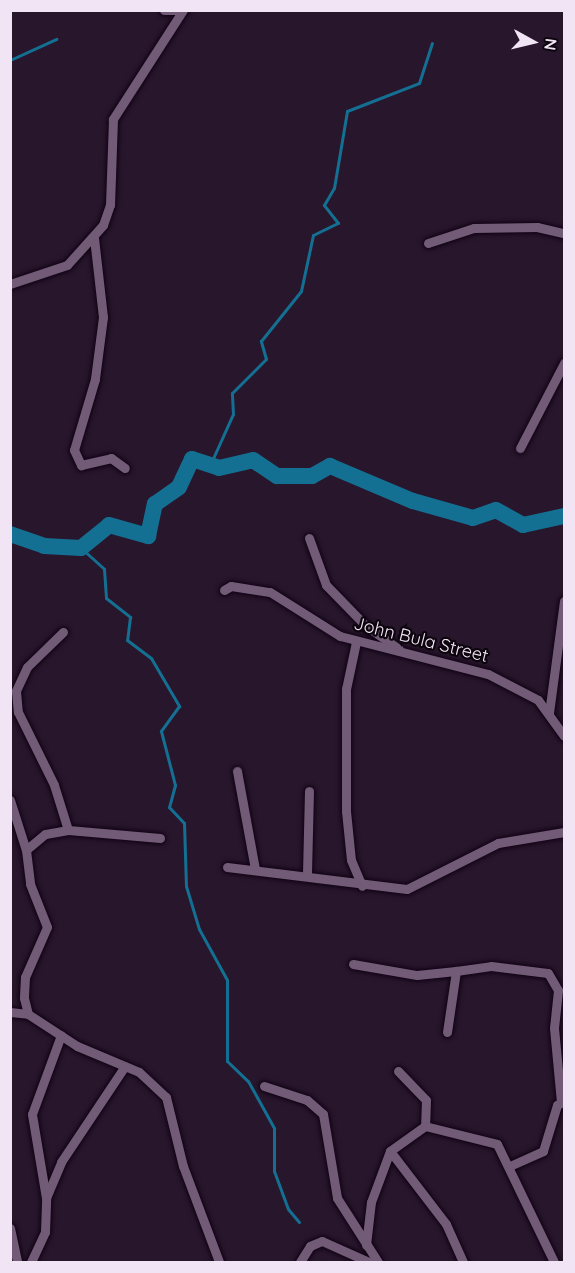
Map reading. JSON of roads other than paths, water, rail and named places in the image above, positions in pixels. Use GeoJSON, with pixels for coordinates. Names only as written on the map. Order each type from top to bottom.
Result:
{"type":"FeatureCollection","features":[{"type":"Feature","properties":{"kind":"street"},"geometry":{"type":"LineString","coordinates":[[164,10],[183,10]]}},
{"type":"Feature","properties":{"kind":"street"},"geometry":{"type":"LineString","coordinates":[[10,285],[67,265],[94,238],[110,205],[113,119],[183,10]]}},
{"type":"Feature","properties":{"kind":"street"},"geometry":{"type":"LineString","coordinates":[[428,243],[474,228],[537,226],[564,232]]}},
{"type":"Feature","properties":{"kind":"street"},"geometry":{"type":"LineString","coordinates":[[94,238],[103,317],[95,379],[74,450],[81,465],[111,458],[125,468]]}},
{"type":"Feature","properties":{"kind":"street"},"geometry":{"type":"LineString","coordinates":[[520,448],[564,363]]}},
{"type":"Feature","properties":{"kind":"street"},"geometry":{"type":"LineString","coordinates":[[309,538],[326,585],[366,626],[403,652]]}},
{"type":"Feature","properties":{"kind":"street","name":"John Bula Street"},"geometry":{"type":"LineString","coordinates":[[224,590],[245,586],[283,597],[329,631],[356,642],[488,674],[525,690],[549,713],[564,736]]}},
{"type":"Feature","properties":{"kind":"street"},"geometry":{"type":"LineString","coordinates":[[549,713],[564,601]]}},
{"type":"Feature","properties":{"kind":"street"},"geometry":{"type":"LineString","coordinates":[[63,632],[27,667],[16,697],[68,830]]}},
{"type":"Feature","properties":{"kind":"street"},"geometry":{"type":"LineString","coordinates":[[356,642],[346,689],[346,811],[351,860],[362,886]]}},
{"type":"Feature","properties":{"kind":"street"},"geometry":{"type":"LineString","coordinates":[[237,771],[255,869]]}},
{"type":"Feature","properties":{"kind":"street"},"geometry":{"type":"LineString","coordinates":[[307,873],[309,791]]}},
{"type":"Feature","properties":{"kind":"street"},"geometry":{"type":"LineString","coordinates":[[10,800],[26,850],[30,884],[46,912],[46,927],[26,977],[28,1014]]}},
{"type":"Feature","properties":{"kind":"street"},"geometry":{"type":"LineString","coordinates":[[26,850],[45,834],[68,830],[160,838]]}},
{"type":"Feature","properties":{"kind":"street"},"geometry":{"type":"LineString","coordinates":[[227,867],[307,873],[362,886],[407,889],[448,864],[498,843],[564,832]]}},
{"type":"Feature","properties":{"kind":"street"},"geometry":{"type":"LineString","coordinates":[[353,964],[417,975],[491,966],[541,969],[555,979],[563,1101],[543,1151],[512,1166]]}},
{"type":"Feature","properties":{"kind":"street"},"geometry":{"type":"LineString","coordinates":[[447,1032],[456,971]]}},
{"type":"Feature","properties":{"kind":"street"},"geometry":{"type":"LineString","coordinates":[[10,1012],[28,1014],[62,1035],[125,1066],[154,1084],[170,1106],[183,1166],[219,1263]]}},
{"type":"Feature","properties":{"kind":"street"},"geometry":{"type":"LineString","coordinates":[[31,1263],[45,1232],[46,1198],[32,1114],[62,1035]]}},
{"type":"Feature","properties":{"kind":"street"},"geometry":{"type":"LineString","coordinates":[[46,1198],[65,1155],[125,1066]]}},
{"type":"Feature","properties":{"kind":"street"},"geometry":{"type":"LineString","coordinates":[[398,1071],[426,1100],[425,1126]]}},
{"type":"Feature","properties":{"kind":"street"},"geometry":{"type":"LineString","coordinates":[[264,1086],[307,1100],[323,1114],[338,1198],[378,1263]]}},
{"type":"Feature","properties":{"kind":"street"},"geometry":{"type":"LineString","coordinates":[[366,1245],[365,1226],[390,1151],[425,1126],[492,1140],[512,1166],[556,1263],[564,1259]]}},
{"type":"Feature","properties":{"kind":"street"},"geometry":{"type":"LineString","coordinates":[[390,1151],[446,1224],[463,1263]]}},
{"type":"Feature","properties":{"kind":"street"},"geometry":{"type":"LineString","coordinates":[[10,1228],[17,1263]]}},
{"type":"Feature","properties":{"kind":"street"},"geometry":{"type":"LineString","coordinates":[[300,1263],[310,1246],[322,1241],[369,1263]]}},
{"type":"Feature","properties":{"kind":"waterway"},"geometry":{"type":"LineString","coordinates":[[10,60],[56,39]]}},
{"type":"Feature","properties":{"kind":"waterway"},"geometry":{"type":"LineString","coordinates":[[210,465],[233,414],[232,393],[266,359],[261,341],[301,291],[313,235],[338,223],[324,205],[334,188],[347,111],[419,83],[432,43]]}},
{"type":"Feature","properties":{"kind":"waterway"},"geometry":{"type":"LineString","coordinates":[[10,534],[44,546],[81,548],[109,525],[148,536],[155,504],[179,487],[192,459],[219,468],[253,460],[277,476],[312,476],[330,466],[413,501],[473,518],[496,510],[523,525],[564,516]]}},
{"type":"Feature","properties":{"kind":"waterway"},"geometry":{"type":"LineString","coordinates":[[81,548],[104,569],[106,598],[130,617],[127,640],[151,658],[179,706],[161,731],[175,785],[169,807],[184,823],[186,886],[199,929],[227,980],[227,1061],[248,1081],[274,1128],[274,1171],[288,1209],[299,1222]]}}]}
